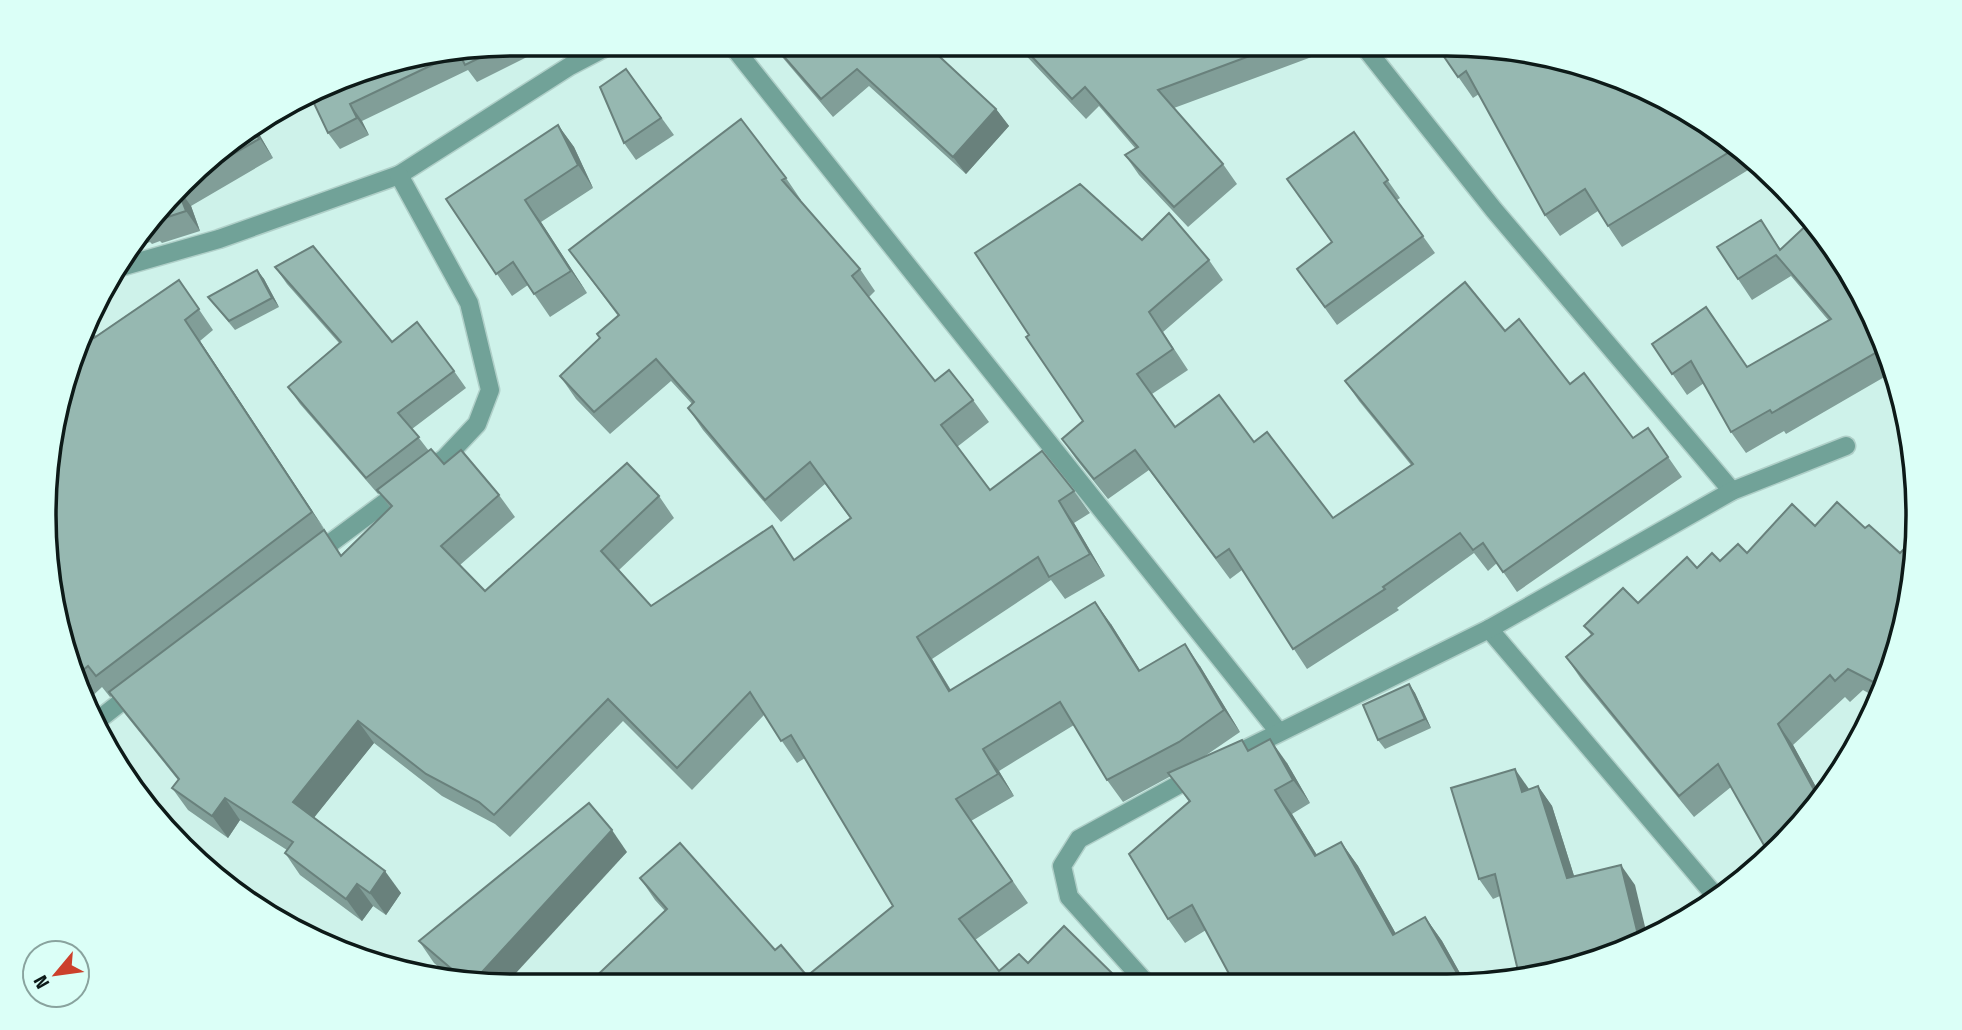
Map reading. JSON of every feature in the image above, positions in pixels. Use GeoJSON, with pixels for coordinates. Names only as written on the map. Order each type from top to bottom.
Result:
{"type":"FeatureCollection","features":[{"type":"Feature","properties":{"kind":"street"},"geometry":{"type":"LineString","coordinates":[[130,264],[219,239],[399,175],[589,56]]}},
{"type":"Feature","properties":{"kind":"street"},"geometry":{"type":"LineString","coordinates":[[741,56],[1279,731]]}},
{"type":"Feature","properties":{"kind":"street"},"geometry":{"type":"LineString","coordinates":[[1372,56],[1494,210],[1732,491]]}},
{"type":"Feature","properties":{"kind":"street"},"geometry":{"type":"LineString","coordinates":[[303,564],[445,458],[477,424],[489,390],[469,303],[399,175]]}},
{"type":"Feature","properties":{"kind":"street"},"geometry":{"type":"LineString","coordinates":[[1138,974],[1069,897],[1062,866],[1079,839],[1279,731],[1489,629],[1732,491],[1846,446]]}},
{"type":"Feature","properties":{"kind":"street"},"geometry":{"type":"LineString","coordinates":[[1489,629],[1711,890]]}},
{"type":"Feature","properties":{"kind":"street"},"geometry":{"type":"LineString","coordinates":[[102,717],[153,677]]}},
{"type":"Feature","properties":{"kind":"building"},"geometry":{"type":"Polygon","coordinates":[[[783,56],[939,56],[996,109],[953,157],[857,69],[821,99],[783,56]]]}},
{"type":"Feature","properties":{"kind":"building"},"geometry":{"type":"Polygon","coordinates":[[[1031,56],[1249,56],[1158,90],[1223,164],[1174,207],[1125,155],[1138,147],[1085,87],[1072,99],[1031,56]]]}},
{"type":"Feature","properties":{"kind":"building"},"geometry":{"type":"Polygon","coordinates":[[[1444,56],[1507,60],[1595,80],[1677,117],[1728,153],[1608,226],[1585,189],[1545,215],[1466,71],[1458,77],[1444,56]]]}},
{"type":"Feature","properties":{"kind":"building"},"geometry":{"type":"Polygon","coordinates":[[[480,57],[465,65],[462,59],[480,57]]]}},
{"type":"Feature","properties":{"kind":"building"},"geometry":{"type":"Polygon","coordinates":[[[436,63],[350,104],[357,118],[328,133],[314,102],[367,80],[436,63]]]}},
{"type":"Feature","properties":{"kind":"building"},"geometry":{"type":"Polygon","coordinates":[[[626,69],[661,118],[624,143],[600,87],[626,69]]]}},
{"type":"Feature","properties":{"kind":"building"},"geometry":{"type":"Polygon","coordinates":[[[741,119],[786,178],[782,180],[860,269],[852,276],[935,381],[949,370],[973,400],[941,425],[990,490],[1042,451],[1074,491],[1059,501],[1090,554],[1049,577],[1038,557],[917,637],[949,691],[1095,602],[1139,671],[1185,644],[1224,710],[1179,742],[1107,780],[1060,702],[983,749],[998,774],[956,799],[1012,881],[959,919],[999,971],[1019,954],[1028,963],[1064,926],[1113,974],[809,974],[893,906],[791,735],[781,741],[750,692],[677,768],[608,699],[494,815],[479,802],[426,774],[358,721],[293,802],[385,871],[370,893],[357,884],[346,899],[285,853],[293,842],[225,798],[212,816],[172,788],[179,779],[109,692],[324,530],[341,556],[392,506],[377,490],[431,449],[444,464],[461,450],[499,495],[441,546],[485,591],[627,463],[659,496],[601,551],[651,606],[772,526],[794,560],[851,518],[810,462],[765,500],[688,408],[694,402],[656,359],[594,412],[560,376],[600,338],[597,334],[619,315],[569,250],[741,119]]]}},
{"type":"Feature","properties":{"kind":"building"},"geometry":{"type":"Polygon","coordinates":[[[558,125],[578,165],[525,200],[571,271],[534,294],[513,262],[496,274],[446,199],[558,125]]]}},
{"type":"Feature","properties":{"kind":"building"},"geometry":{"type":"Polygon","coordinates":[[[1354,132],[1388,180],[1384,183],[1423,236],[1325,307],[1297,269],[1332,242],[1287,179],[1354,132]]]}},
{"type":"Feature","properties":{"kind":"building"},"geometry":{"type":"Polygon","coordinates":[[[257,135],[259,139],[230,156],[257,135]]]}},
{"type":"Feature","properties":{"kind":"building"},"geometry":{"type":"Polygon","coordinates":[[[1080,184],[1142,240],[1169,213],[1209,260],[1149,312],[1173,349],[1137,374],[1175,427],[1219,395],[1254,442],[1267,432],[1333,518],[1413,464],[1345,381],[1465,282],[1505,331],[1519,319],[1570,384],[1584,373],[1633,438],[1648,428],[1668,457],[1503,572],[1483,543],[1473,550],[1460,533],[1383,587],[1385,589],[1293,649],[1229,549],[1216,558],[1135,450],[1094,479],[1062,439],[1083,421],[1026,337],[1029,335],[975,253],[1080,184]]]}},
{"type":"Feature","properties":{"kind":"building"},"geometry":{"type":"Polygon","coordinates":[[[181,199],[186,211],[166,218],[181,199]]]}},
{"type":"Feature","properties":{"kind":"building"},"geometry":{"type":"Polygon","coordinates":[[[1761,220],[1780,250],[1804,227],[1845,286],[1876,352],[1772,413],[1770,410],[1731,432],[1691,361],[1672,374],[1652,344],[1706,307],[1747,367],[1831,319],[1776,255],[1738,279],[1717,247],[1761,220]]]}},
{"type":"Feature","properties":{"kind":"building"},"geometry":{"type":"Polygon","coordinates":[[[313,246],[392,342],[417,322],[454,371],[398,413],[419,437],[366,478],[288,387],[341,342],[275,267],[313,246]]]}},
{"type":"Feature","properties":{"kind":"building"},"geometry":{"type":"Polygon","coordinates":[[[257,270],[272,298],[229,321],[208,297],[257,270]]]}},
{"type":"Feature","properties":{"kind":"building"},"geometry":{"type":"Polygon","coordinates":[[[179,280],[199,309],[185,320],[312,512],[96,676],[88,666],[83,670],[72,634],[60,575],[56,515],[65,425],[80,367],[93,335],[94,338],[179,280]]]}},
{"type":"Feature","properties":{"kind":"building"},"geometry":{"type":"Polygon","coordinates":[[[1837,502],[1865,528],[1869,525],[1900,553],[1905,548],[1902,575],[1890,634],[1874,683],[1848,669],[1835,681],[1830,675],[1778,724],[1814,790],[1765,847],[1718,764],[1679,796],[1566,657],[1593,634],[1584,626],[1623,588],[1638,603],[1687,557],[1697,568],[1712,553],[1720,561],[1738,544],[1747,553],[1792,504],[1815,526],[1837,502]]]}},
{"type":"Feature","properties":{"kind":"building"},"geometry":{"type":"Polygon","coordinates":[[[1409,684],[1425,719],[1378,740],[1363,705],[1409,684]]]}},
{"type":"Feature","properties":{"kind":"building"},"geometry":{"type":"Polygon","coordinates":[[[1270,739],[1293,780],[1275,790],[1315,856],[1341,842],[1393,935],[1425,917],[1457,974],[1229,974],[1192,905],[1168,919],[1129,854],[1190,801],[1168,773],[1242,740],[1248,751],[1270,739]]]}},
{"type":"Feature","properties":{"kind":"building"},"geometry":{"type":"Polygon","coordinates":[[[1515,769],[1522,792],[1538,786],[1567,878],[1621,865],[1637,933],[1595,950],[1517,968],[1495,874],[1479,879],[1451,788],[1515,769]]]}},
{"type":"Feature","properties":{"kind":"building"},"geometry":{"type":"Polygon","coordinates":[[[589,803],[612,830],[481,973],[452,970],[419,941],[589,803]]]}},
{"type":"Feature","properties":{"kind":"building"},"geometry":{"type":"Polygon","coordinates":[[[680,843],[775,950],[781,945],[805,974],[599,974],[667,909],[640,878],[680,843]]]}}]}
